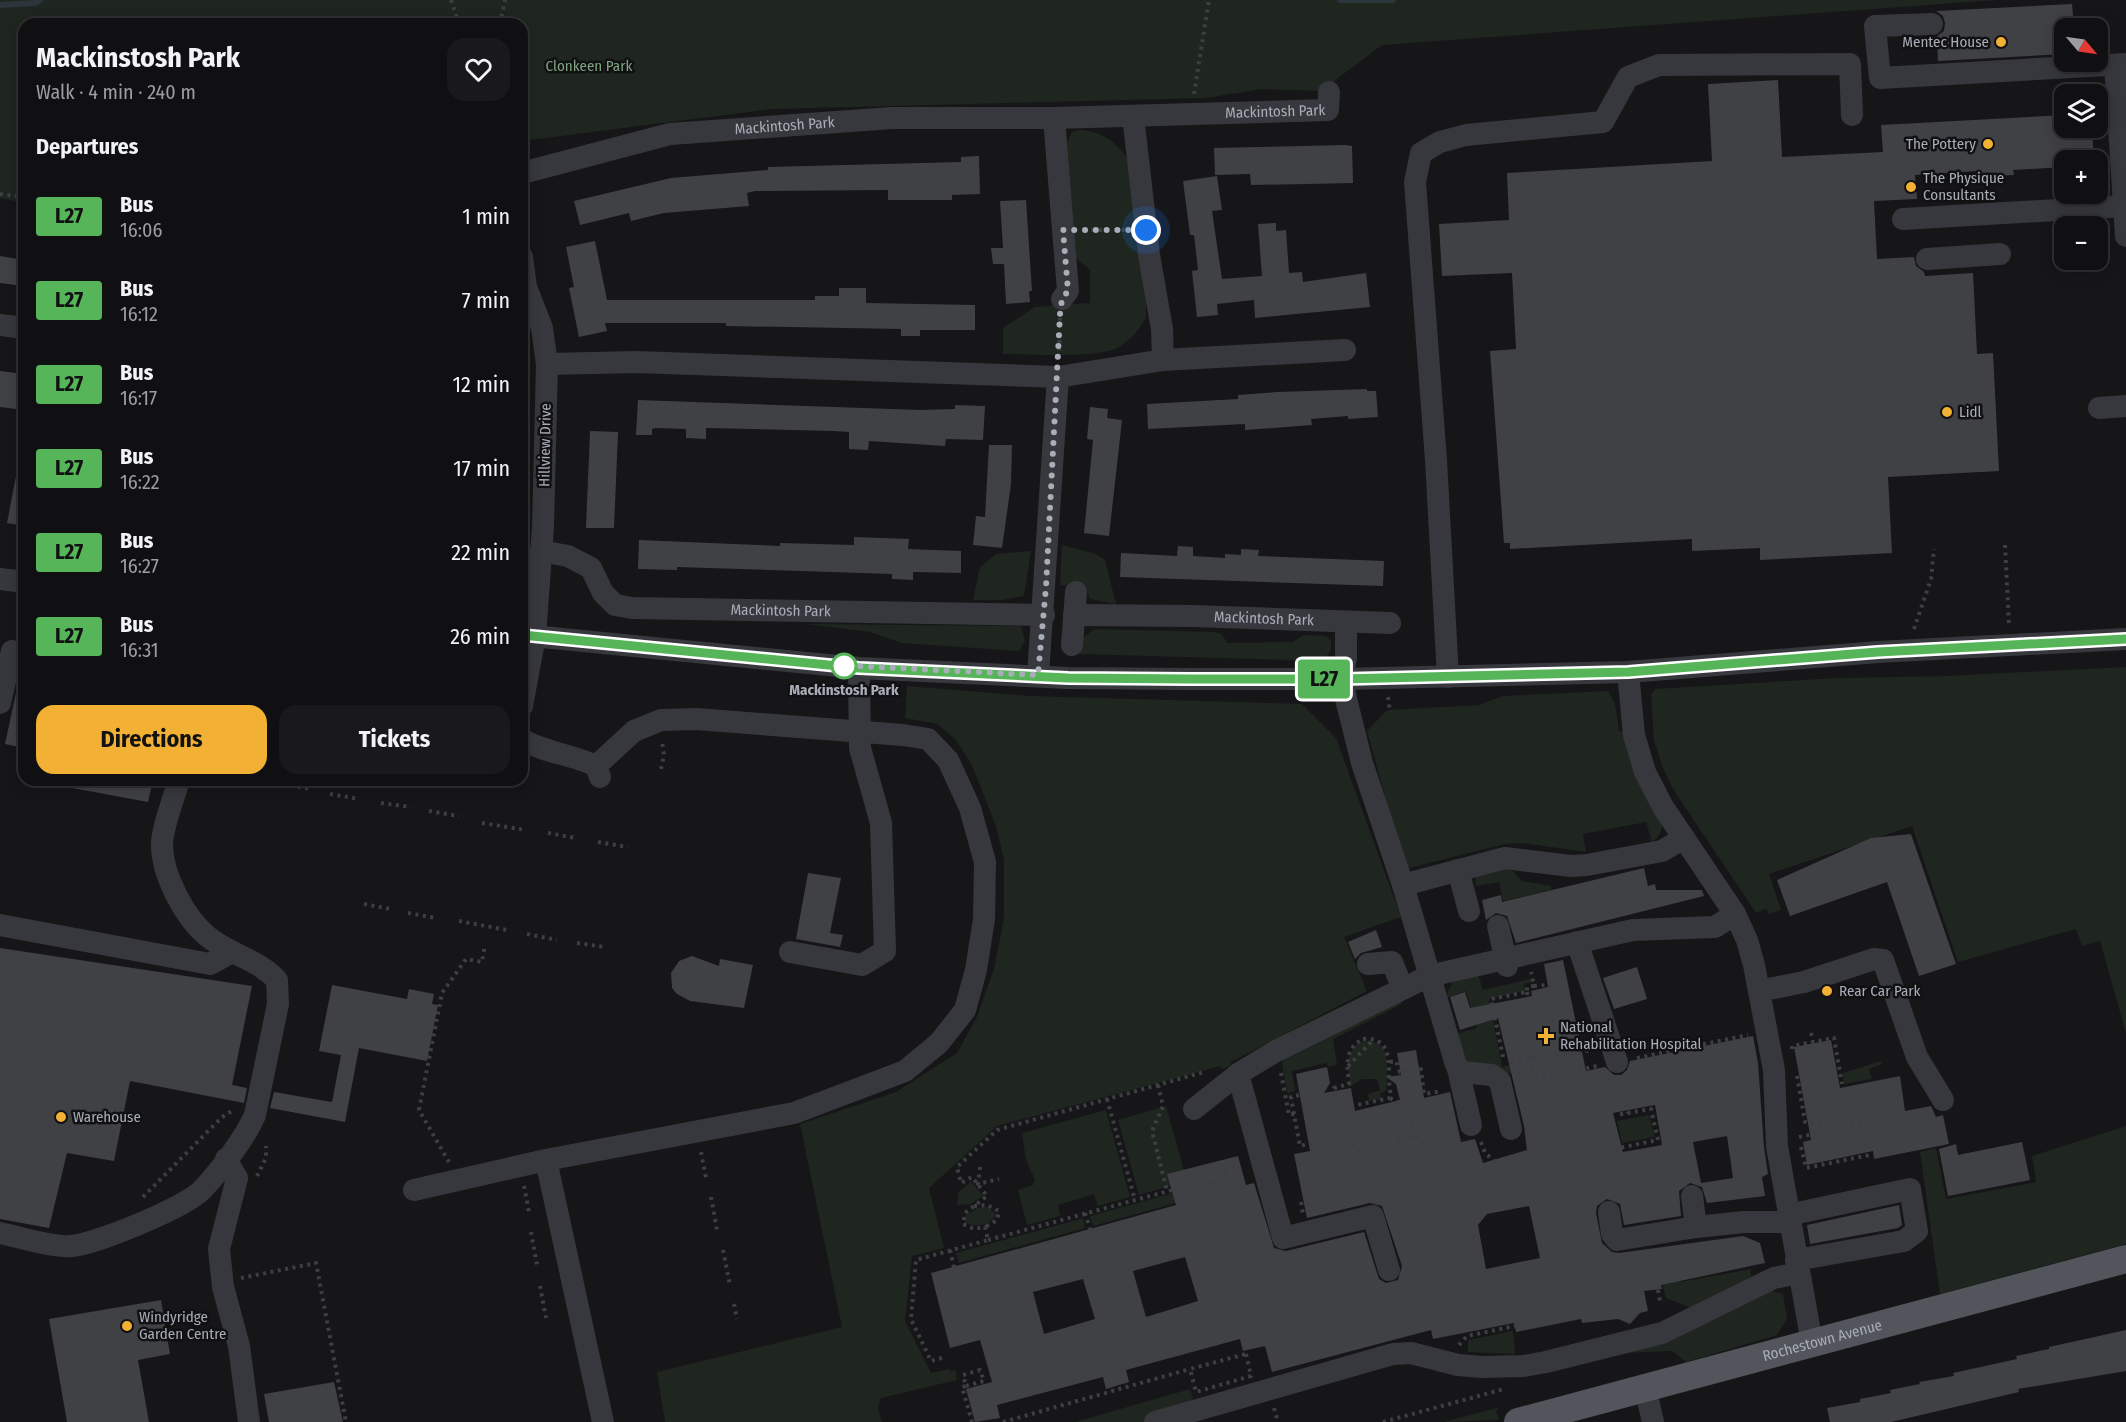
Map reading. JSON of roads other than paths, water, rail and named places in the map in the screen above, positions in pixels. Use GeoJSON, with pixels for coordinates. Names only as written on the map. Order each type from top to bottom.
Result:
{"type":"FeatureCollection","features":[{"type":"Feature","properties":{"kind":"main road","name":"Rochestown Avenue"},"geometry":{"type":"LineString","coordinates":[[1518,1422],[2126,1259]]}},
{"type":"Feature","properties":{"kind":"street"},"geometry":{"type":"LineString","coordinates":[[1932,24],[1875,27],[1881,78],[2120,64],[2126,236]]}},
{"type":"Feature","properties":{"kind":"street"},"geometry":{"type":"LineString","coordinates":[[1448,676],[1436,460],[1415,182],[1421,153],[1440,142],[1466,135],[1603,122],[1628,77],[1659,65],[1850,64],[1852,115]]}},
{"type":"Feature","properties":{"kind":"street","name":"Mackintosh Park"},"geometry":{"type":"LineString","coordinates":[[528,171],[670,134],[892,118],[1054,118],[1190,112],[1328,110],[1329,92]]}},
{"type":"Feature","properties":{"kind":"street"},"geometry":{"type":"LineString","coordinates":[[1133,116],[1146,230],[1162,329],[1163,360]]}},
{"type":"Feature","properties":{"kind":"street"},"geometry":{"type":"LineString","coordinates":[[1054,118],[1068,291],[1062,299]]}},
{"type":"Feature","properties":{"kind":"street"},"geometry":{"type":"LineString","coordinates":[[1903,219],[2124,206]]}},
{"type":"Feature","properties":{"kind":"street"},"geometry":{"type":"LineString","coordinates":[[1928,259],[2000,254]]}},
{"type":"Feature","properties":{"kind":"street","name":"Hillview Drive"},"geometry":{"type":"LineString","coordinates":[[528,297],[542,328],[548,364],[533,529],[541,551],[529,635]]}},
{"type":"Feature","properties":{"kind":"street"},"geometry":{"type":"LineString","coordinates":[[0,325],[18,327]]}},
{"type":"Feature","properties":{"kind":"street"},"geometry":{"type":"LineString","coordinates":[[548,364],[638,362],[1058,377],[1163,360],[1345,350]]}},
{"type":"Feature","properties":{"kind":"street"},"geometry":{"type":"LineString","coordinates":[[1038,675],[1044,615],[1058,377]]}},
{"type":"Feature","properties":{"kind":"street"},"geometry":{"type":"LineString","coordinates":[[2099,408],[2126,406]]}},
{"type":"Feature","properties":{"kind":"street","name":"Mackintosh Park"},"geometry":{"type":"LineString","coordinates":[[541,551],[568,556],[591,568],[603,592],[615,605],[632,608],[1044,615]]}},
{"type":"Feature","properties":{"kind":"street"},"geometry":{"type":"LineString","coordinates":[[0,579],[18,581]]}},
{"type":"Feature","properties":{"kind":"street"},"geometry":{"type":"LineString","coordinates":[[1072,645],[1076,592]]}},
{"type":"Feature","properties":{"kind":"street","name":"Mackintosh Park"},"geometry":{"type":"LineString","coordinates":[[1074,615],[1193,616],[1390,623]]}},
{"type":"Feature","properties":{"kind":"street"},"geometry":{"type":"LineString","coordinates":[[1346,623],[1346,658],[1342,679],[1362,763],[1403,885],[1477,1132]]}},
{"type":"Feature","properties":{"kind":"street"},"geometry":{"type":"LineString","coordinates":[[529,635],[859,668],[1038,675],[1342,679],[1628,672],[1915,650],[2126,639]]}},
{"type":"Feature","properties":{"kind":"street"},"geometry":{"type":"LineString","coordinates":[[6,648],[18,665]]}},
{"type":"Feature","properties":{"kind":"street"},"geometry":{"type":"LineString","coordinates":[[0,703],[6,648]]}},
{"type":"Feature","properties":{"kind":"street"},"geometry":{"type":"LineString","coordinates":[[790,952],[862,965],[885,951],[881,823],[871,794],[860,748],[859,668]]}},
{"type":"Feature","properties":{"kind":"street"},"geometry":{"type":"LineString","coordinates":[[1628,672],[1634,735],[1645,772],[1684,838],[1735,914],[1747,940],[1774,1070],[1777,1146],[1812,1343]]}},
{"type":"Feature","properties":{"kind":"street"},"geometry":{"type":"LineString","coordinates":[[414,1190],[546,1160],[794,1113],[855,1092],[905,1071],[939,1043],[965,1010],[976,970],[984,919],[985,862],[970,808],[948,760],[928,740],[859,731],[696,719],[661,720],[634,731],[598,771],[528,742]]}},
{"type":"Feature","properties":{"kind":"street"},"geometry":{"type":"LineString","coordinates":[[0,1233],[70,1246],[98,1240],[194,1196],[201,1191],[249,1129],[255,1115],[278,1004],[277,980],[263,965],[232,952],[206,936],[174,894],[162,847],[177,786]]}},
{"type":"Feature","properties":{"kind":"street"},"geometry":{"type":"LineString","coordinates":[[1403,885],[1505,858],[1542,867],[1579,866],[1613,856],[1662,851],[1684,838]]}},
{"type":"Feature","properties":{"kind":"street"},"geometry":{"type":"LineString","coordinates":[[1458,870],[1469,911]]}},
{"type":"Feature","properties":{"kind":"street"},"geometry":{"type":"LineString","coordinates":[[1194,1109],[1258,1061],[1402,987],[1429,976],[1513,960],[1577,942],[1634,930],[1715,927],[1735,914]]}},
{"type":"Feature","properties":{"kind":"street"},"geometry":{"type":"LineString","coordinates":[[0,925],[210,964],[232,952]]}},
{"type":"Feature","properties":{"kind":"street"},"geometry":{"type":"LineString","coordinates":[[1498,926],[1513,960]]}},
{"type":"Feature","properties":{"kind":"street"},"geometry":{"type":"LineString","coordinates":[[1577,942],[1610,1055]]}},
{"type":"Feature","properties":{"kind":"street"},"geometry":{"type":"LineString","coordinates":[[1759,991],[1803,982],[1874,959],[1883,960],[1914,1048],[1943,1100]]}},
{"type":"Feature","properties":{"kind":"street"},"geometry":{"type":"LineString","coordinates":[[1368,964],[1392,962],[1402,987]]}},
{"type":"Feature","properties":{"kind":"street"},"geometry":{"type":"LineString","coordinates":[[1458,1069],[1492,1075],[1500,1081],[1511,1129]]}},
{"type":"Feature","properties":{"kind":"street"},"geometry":{"type":"LineString","coordinates":[[1238,1074],[1283,1239],[1373,1216],[1389,1270]]}},
{"type":"Feature","properties":{"kind":"street"},"geometry":{"type":"LineString","coordinates":[[226,1159],[237,1178],[219,1249],[223,1287],[239,1346],[249,1422]]}},
{"type":"Feature","properties":{"kind":"street"},"geometry":{"type":"LineString","coordinates":[[546,1160],[603,1422]]}},
{"type":"Feature","properties":{"kind":"street"},"geometry":{"type":"LineString","coordinates":[[1155,1422],[1315,1373],[1393,1354],[1411,1353],[1458,1365],[1506,1367],[1662,1333],[1797,1267],[1904,1241],[1917,1231],[1910,1189],[1789,1218],[1696,1227],[1617,1240],[1612,1234],[1609,1212]]}},
{"type":"Feature","properties":{"kind":"street"},"geometry":{"type":"LineString","coordinates":[[1692,1196],[1696,1227]]}},
{"type":"Feature","properties":{"kind":"street"},"geometry":{"type":"LineString","coordinates":[[1645,1387],[1653,1422]]}},
{"type":"Feature","properties":{"kind":"waterway"},"geometry":{"type":"LineString","coordinates":[[0,5],[35,3],[40,0]]}},
{"type":"Feature","properties":{"kind":"waterway"},"geometry":{"type":"LineString","coordinates":[[1340,0],[1393,0]]}},
{"type":"Feature","properties":{"kind":"place","name":"Mentec House"},"geometry":{"type":"Point","coordinates":[2001,42]}},
{"type":"Feature","properties":{"kind":"place","name":"The Pottery"},"geometry":{"type":"Point","coordinates":[1988,144]}},
{"type":"Feature","properties":{"kind":"place","name":"The Physique Consultants"},"geometry":{"type":"Point","coordinates":[1911,187]}},
{"type":"Feature","properties":{"kind":"place","name":"Lidl"},"geometry":{"type":"Point","coordinates":[1947,412]}},
{"type":"Feature","properties":{"kind":"place","name":"Mackinstosh Park"},"geometry":{"type":"Point","coordinates":[844,666]}},
{"type":"Feature","properties":{"kind":"place","name":"Rear Car Park"},"geometry":{"type":"Point","coordinates":[1827,991]}},
{"type":"Feature","properties":{"kind":"place","name":"National Rehabilitation Hospital"},"geometry":{"type":"Point","coordinates":[1546,1036]}},
{"type":"Feature","properties":{"kind":"place","name":"Warehouse"},"geometry":{"type":"Point","coordinates":[61,1117]}},
{"type":"Feature","properties":{"kind":"place","name":"Windyridge Garden Centre"},"geometry":{"type":"Point","coordinates":[127,1326]}},
{"type":"Feature","properties":{"kind":"park label","name":"Clonkeen Park"},"geometry":{"type":"Point","coordinates":[589,66]}}]}
